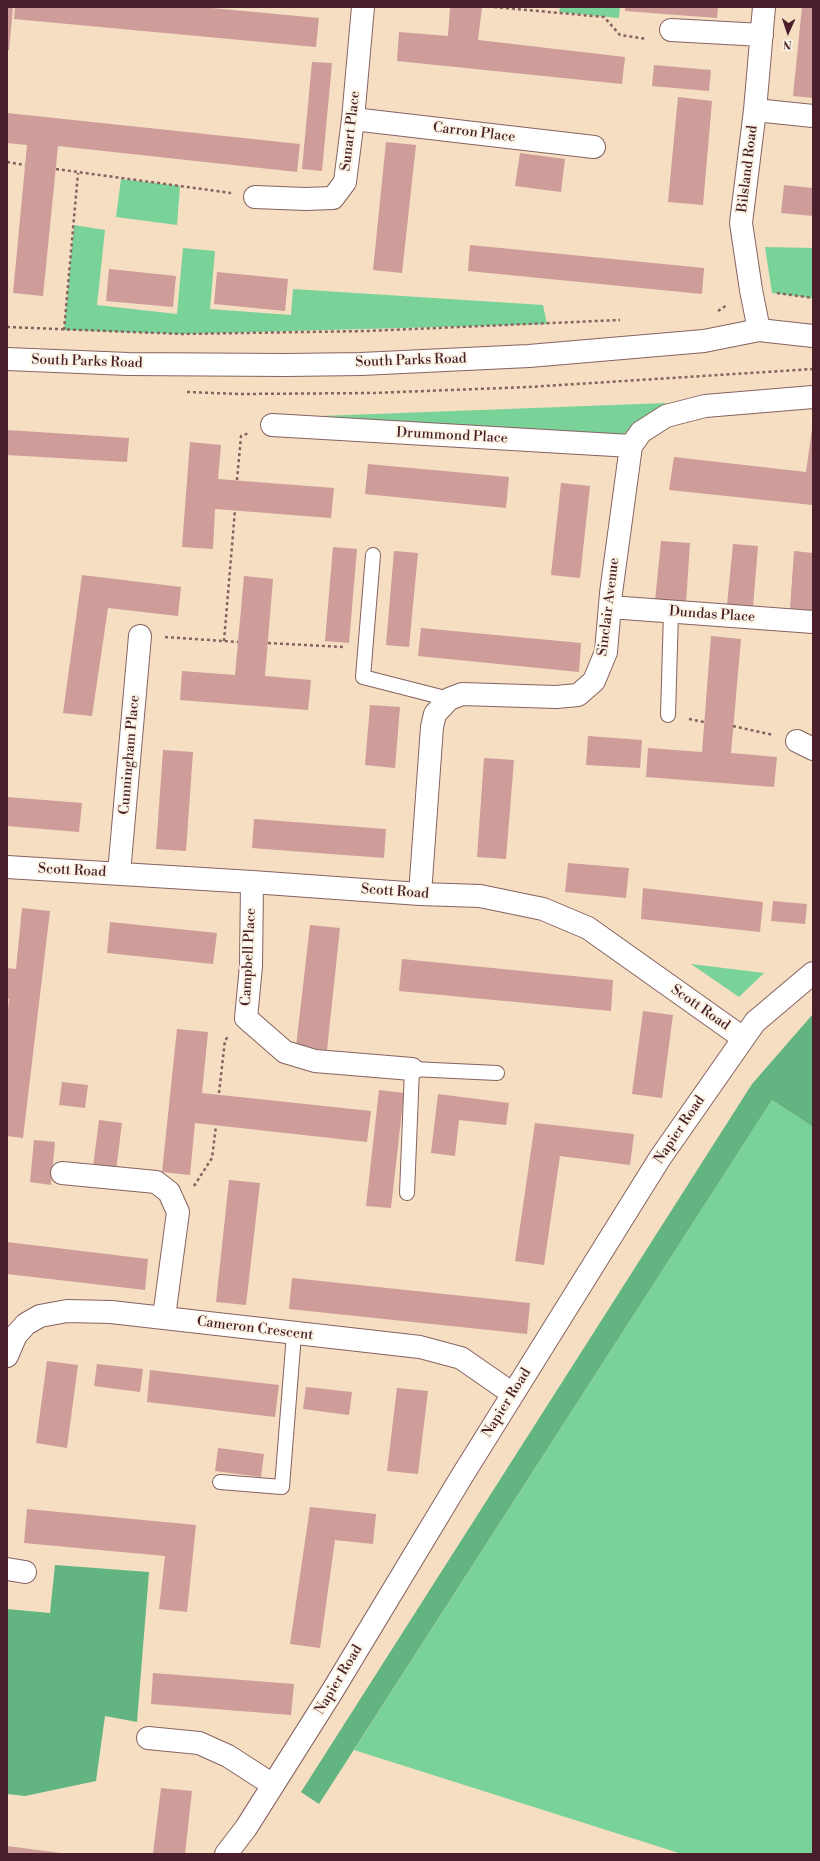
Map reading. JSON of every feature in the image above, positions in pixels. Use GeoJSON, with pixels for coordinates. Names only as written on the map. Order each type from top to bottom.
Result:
{"type":"FeatureCollection","features":[{"type":"Feature","properties":{"kind":"street","name":"Sunart Place"},"geometry":{"type":"LineString","coordinates":[[255,196],[305,199],[333,198],[345,182],[353,119],[363,7]]}},
{"type":"Feature","properties":{"kind":"street","name":"Bilsland Road"},"geometry":{"type":"LineString","coordinates":[[759,330],[751,290],[741,223],[755,110],[764,7]]}},
{"type":"Feature","properties":{"kind":"street"},"geometry":{"type":"LineString","coordinates":[[671,30],[762,35]]}},
{"type":"Feature","properties":{"kind":"street"},"geometry":{"type":"LineString","coordinates":[[755,110],[813,116]]}},
{"type":"Feature","properties":{"kind":"street","name":"Carron Place"},"geometry":{"type":"LineString","coordinates":[[353,119],[594,147]]}},
{"type":"Feature","properties":{"kind":"street","name":"South Parks Road"},"geometry":{"type":"LineString","coordinates":[[7,359],[128,364],[210,365],[369,363],[529,356],[704,341],[759,330],[813,336]]}},
{"type":"Feature","properties":{"kind":"street","name":"Sinclair Avenue"},"geometry":{"type":"LineString","coordinates":[[449,699],[462,694],[556,697],[578,695],[594,681],[606,652],[610,607],[632,446],[641,432],[666,416],[705,406],[813,397]]}},
{"type":"Feature","properties":{"kind":"street","name":"Drummond Place"},"geometry":{"type":"LineString","coordinates":[[272,425],[632,446]]}},
{"type":"Feature","properties":{"kind":"street","name":"Dundas Place"},"geometry":{"type":"LineString","coordinates":[[610,607],[813,622]]}},
{"type":"Feature","properties":{"kind":"street","name":"Cunningham Place"},"geometry":{"type":"LineString","coordinates":[[119,873],[140,636]]}},
{"type":"Feature","properties":{"kind":"street"},"geometry":{"type":"LineString","coordinates":[[420,894],[432,727],[435,714],[449,699]]}},
{"type":"Feature","properties":{"kind":"street","name":"Scott Road"},"geometry":{"type":"LineString","coordinates":[[7,867],[119,873],[487,898],[543,909],[588,928],[743,1038]]}},
{"type":"Feature","properties":{"kind":"street","name":"Campbell Place"},"geometry":{"type":"LineString","coordinates":[[252,882],[251,966],[246,1018],[285,1052],[315,1061],[412,1069]]}},
{"type":"Feature","properties":{"kind":"street","name":"Napier Road"},"geometry":{"type":"LineString","coordinates":[[226,1854],[246,1828],[334,1690],[462,1476],[660,1158],[755,1022],[813,973]]}},
{"type":"Feature","properties":{"kind":"street"},"geometry":{"type":"LineString","coordinates":[[62,1173],[156,1182],[169,1192],[178,1212],[164,1318]]}},
{"type":"Feature","properties":{"kind":"street","name":"Cameron Crescent"},"geometry":{"type":"LineString","coordinates":[[7,1356],[12,1332],[40,1316],[67,1311],[112,1312],[420,1348],[461,1358],[513,1394]]}},
{"type":"Feature","properties":{"kind":"street"},"geometry":{"type":"LineString","coordinates":[[148,1738],[199,1743],[228,1756],[273,1785]]}},
{"type":"Feature","properties":{"kind":"lane"},"geometry":{"type":"LineString","coordinates":[[373,555],[363,677],[449,699]]}},
{"type":"Feature","properties":{"kind":"lane"},"geometry":{"type":"LineString","coordinates":[[668,715],[671,612]]}},
{"type":"Feature","properties":{"kind":"lane"},"geometry":{"type":"LineString","coordinates":[[406,1193],[412,1069],[497,1073]]}},
{"type":"Feature","properties":{"kind":"lane"},"geometry":{"type":"LineString","coordinates":[[220,1482],[282,1487],[294,1334]]}},
{"type":"Feature","properties":{"kind":"path"},"geometry":{"type":"LineString","coordinates":[[494,7],[604,17],[620,35],[646,39],[671,30]]}},
{"type":"Feature","properties":{"kind":"path"},"geometry":{"type":"LineString","coordinates":[[7,162],[25,165]]}},
{"type":"Feature","properties":{"kind":"path"},"geometry":{"type":"LineString","coordinates":[[56,170],[255,196]]}},
{"type":"Feature","properties":{"kind":"path"},"geometry":{"type":"LineString","coordinates":[[64,330],[78,173]]}},
{"type":"Feature","properties":{"kind":"path"},"geometry":{"type":"LineString","coordinates":[[711,315],[751,290],[813,298]]}},
{"type":"Feature","properties":{"kind":"path"},"geometry":{"type":"LineString","coordinates":[[7,327],[190,334],[367,331],[625,320]]}},
{"type":"Feature","properties":{"kind":"path"},"geometry":{"type":"LineString","coordinates":[[238,480],[241,436],[272,425]]}},
{"type":"Feature","properties":{"kind":"path"},"geometry":{"type":"LineString","coordinates":[[224,641],[235,510]]}},
{"type":"Feature","properties":{"kind":"path"},"geometry":{"type":"LineString","coordinates":[[140,636],[238,642]]}},
{"type":"Feature","properties":{"kind":"path"},"geometry":{"type":"LineString","coordinates":[[268,643],[366,648]]}},
{"type":"Feature","properties":{"kind":"path"},"geometry":{"type":"LineString","coordinates":[[733,726],[805,745]]}},
{"type":"Feature","properties":{"kind":"path"},"geometry":{"type":"LineString","coordinates":[[219,1093],[225,1040],[246,1018]]}},
{"type":"Feature","properties":{"kind":"path"},"geometry":{"type":"LineString","coordinates":[[178,1212],[212,1158],[216,1126]]}},
{"type":"Feature","properties":{"kind":"green space"},"geometry":{"type":"Polygon","coordinates":[[[560,7],[620,7],[619,18],[559,12],[560,7]]]}},
{"type":"Feature","properties":{"kind":"green space"},"geometry":{"type":"Polygon","coordinates":[[[121,179],[180,186],[177,225],[116,217],[121,179]]]}},
{"type":"Feature","properties":{"kind":"green space"},"geometry":{"type":"Polygon","coordinates":[[[74,225],[105,230],[97,305],[177,314],[183,248],[215,251],[210,309],[291,315],[293,289],[543,305],[547,324],[182,334],[64,330],[74,225]]]}},
{"type":"Feature","properties":{"kind":"green space"},"geometry":{"type":"Polygon","coordinates":[[[765,247],[813,248],[813,298],[772,293],[765,247]]]}},
{"type":"Feature","properties":{"kind":"green space"},"geometry":{"type":"Polygon","coordinates":[[[666,403],[621,436],[321,416],[666,403]]]}},
{"type":"Feature","properties":{"kind":"green space"},"geometry":{"type":"Polygon","coordinates":[[[691,964],[764,973],[739,997],[691,964]]]}},
{"type":"Feature","properties":{"kind":"green space"},"geometry":{"type":"Polygon","coordinates":[[[813,1014],[813,1127],[772,1100],[319,1804],[301,1792],[752,1084],[813,1014]]]}},
{"type":"Feature","properties":{"kind":"green space"},"geometry":{"type":"Polygon","coordinates":[[[772,1100],[813,1127],[813,1854],[682,1854],[354,1750],[772,1100]]]}},
{"type":"Feature","properties":{"kind":"green space"},"geometry":{"type":"Polygon","coordinates":[[[55,1565],[149,1572],[137,1722],[105,1716],[96,1781],[25,1796],[7,1794],[7,1609],[50,1613],[55,1565]]]}},
{"type":"Feature","properties":{"kind":"building"},"geometry":{"type":"Polygon","coordinates":[[[7,7],[13,7],[9,50],[7,50],[7,7]]]}},
{"type":"Feature","properties":{"kind":"building"},"geometry":{"type":"Polygon","coordinates":[[[15,7],[201,7],[319,18],[316,47],[14,19],[15,7]]]}},
{"type":"Feature","properties":{"kind":"building"},"geometry":{"type":"Polygon","coordinates":[[[450,7],[482,7],[478,40],[625,57],[622,84],[397,61],[399,32],[448,36],[450,7]]]}},
{"type":"Feature","properties":{"kind":"building"},"geometry":{"type":"Polygon","coordinates":[[[625,7],[718,7],[717,18],[625,11],[625,7]]]}},
{"type":"Feature","properties":{"kind":"building"},"geometry":{"type":"Polygon","coordinates":[[[802,7],[813,7],[813,98],[793,96],[802,7]]]}},
{"type":"Feature","properties":{"kind":"building"},"geometry":{"type":"Polygon","coordinates":[[[312,62],[332,63],[322,171],[302,169],[312,62]]]}},
{"type":"Feature","properties":{"kind":"building"},"geometry":{"type":"Polygon","coordinates":[[[654,65],[711,70],[709,91],[652,86],[654,65]]]}},
{"type":"Feature","properties":{"kind":"building"},"geometry":{"type":"Polygon","coordinates":[[[678,97],[712,101],[703,205],[668,202],[678,97]]]}},
{"type":"Feature","properties":{"kind":"building"},"geometry":{"type":"Polygon","coordinates":[[[7,113],[300,144],[297,172],[58,146],[43,296],[13,293],[27,145],[7,143],[7,113]]]}},
{"type":"Feature","properties":{"kind":"building"},"geometry":{"type":"Polygon","coordinates":[[[386,142],[416,145],[402,273],[373,270],[386,142]]]}},
{"type":"Feature","properties":{"kind":"building"},"geometry":{"type":"Polygon","coordinates":[[[520,153],[565,159],[561,192],[515,186],[520,153]]]}},
{"type":"Feature","properties":{"kind":"building"},"geometry":{"type":"Polygon","coordinates":[[[784,185],[813,188],[813,216],[781,213],[784,185]]]}},
{"type":"Feature","properties":{"kind":"building"},"geometry":{"type":"Polygon","coordinates":[[[470,245],[704,268],[702,294],[468,271],[470,245]]]}},
{"type":"Feature","properties":{"kind":"building"},"geometry":{"type":"Polygon","coordinates":[[[109,269],[176,276],[173,307],[106,301],[109,269]]]}},
{"type":"Feature","properties":{"kind":"building"},"geometry":{"type":"Polygon","coordinates":[[[217,272],[288,279],[285,311],[214,304],[217,272]]]}},
{"type":"Feature","properties":{"kind":"building"},"geometry":{"type":"Polygon","coordinates":[[[812,429],[813,505],[669,490],[674,457],[806,472],[812,429]]]}},
{"type":"Feature","properties":{"kind":"building"},"geometry":{"type":"Polygon","coordinates":[[[7,430],[129,438],[127,462],[7,455],[7,430]]]}},
{"type":"Feature","properties":{"kind":"building"},"geometry":{"type":"Polygon","coordinates":[[[190,442],[221,445],[218,479],[334,488],[331,518],[215,509],[213,549],[182,547],[190,442]]]}},
{"type":"Feature","properties":{"kind":"building"},"geometry":{"type":"Polygon","coordinates":[[[368,464],[509,477],[506,508],[365,494],[368,464]]]}},
{"type":"Feature","properties":{"kind":"building"},"geometry":{"type":"Polygon","coordinates":[[[561,483],[590,486],[580,578],[551,575],[561,483]]]}},
{"type":"Feature","properties":{"kind":"building"},"geometry":{"type":"Polygon","coordinates":[[[661,541],[690,543],[686,604],[655,601],[661,541]]]}},
{"type":"Feature","properties":{"kind":"building"},"geometry":{"type":"Polygon","coordinates":[[[733,544],[758,546],[753,607],[727,605],[733,544]]]}},
{"type":"Feature","properties":{"kind":"building"},"geometry":{"type":"Polygon","coordinates":[[[333,547],[357,549],[349,643],[325,641],[333,547]]]}},
{"type":"Feature","properties":{"kind":"building"},"geometry":{"type":"Polygon","coordinates":[[[394,551],[418,553],[409,647],[386,645],[394,551]]]}},
{"type":"Feature","properties":{"kind":"building"},"geometry":{"type":"Polygon","coordinates":[[[794,551],[813,553],[813,611],[790,609],[794,551]]]}},
{"type":"Feature","properties":{"kind":"building"},"geometry":{"type":"Polygon","coordinates":[[[82,575],[181,587],[178,616],[108,608],[92,716],[63,713],[82,575]]]}},
{"type":"Feature","properties":{"kind":"building"},"geometry":{"type":"Polygon","coordinates":[[[244,576],[273,579],[265,676],[311,680],[308,710],[180,700],[182,671],[235,675],[244,576]]]}},
{"type":"Feature","properties":{"kind":"building"},"geometry":{"type":"Polygon","coordinates":[[[421,628],[581,643],[579,672],[418,656],[421,628]]]}},
{"type":"Feature","properties":{"kind":"building"},"geometry":{"type":"Polygon","coordinates":[[[711,636],[741,639],[731,753],[777,757],[774,787],[646,777],[648,748],[702,752],[711,636]]]}},
{"type":"Feature","properties":{"kind":"building"},"geometry":{"type":"Polygon","coordinates":[[[370,705],[400,707],[395,768],[365,765],[370,705]]]}},
{"type":"Feature","properties":{"kind":"building"},"geometry":{"type":"Polygon","coordinates":[[[588,736],[642,740],[640,768],[586,765],[588,736]]]}},
{"type":"Feature","properties":{"kind":"building"},"geometry":{"type":"Polygon","coordinates":[[[163,750],[193,752],[186,851],[156,849],[163,750]]]}},
{"type":"Feature","properties":{"kind":"building"},"geometry":{"type":"Polygon","coordinates":[[[484,758],[514,760],[506,859],[477,857],[484,758]]]}},
{"type":"Feature","properties":{"kind":"building"},"geometry":{"type":"Polygon","coordinates":[[[7,797],[82,803],[79,832],[7,826],[7,797]]]}},
{"type":"Feature","properties":{"kind":"building"},"geometry":{"type":"Polygon","coordinates":[[[254,819],[386,829],[384,858],[252,848],[254,819]]]}},
{"type":"Feature","properties":{"kind":"building"},"geometry":{"type":"Polygon","coordinates":[[[568,863],[629,868],[626,898],[565,892],[568,863]]]}},
{"type":"Feature","properties":{"kind":"building"},"geometry":{"type":"Polygon","coordinates":[[[643,888],[763,902],[760,932],[641,919],[643,888]]]}},
{"type":"Feature","properties":{"kind":"building"},"geometry":{"type":"Polygon","coordinates":[[[773,901],[807,904],[805,924],[771,921],[773,901]]]}},
{"type":"Feature","properties":{"kind":"building"},"geometry":{"type":"Polygon","coordinates":[[[22,908],[50,911],[23,1138],[7,1136],[7,1018],[9,999],[7,999],[7,968],[16,969],[22,908]]]}},
{"type":"Feature","properties":{"kind":"building"},"geometry":{"type":"Polygon","coordinates":[[[110,922],[217,933],[213,964],[107,953],[110,922]]]}},
{"type":"Feature","properties":{"kind":"building"},"geometry":{"type":"Polygon","coordinates":[[[310,925],[340,928],[327,1050],[296,1047],[310,925]]]}},
{"type":"Feature","properties":{"kind":"building"},"geometry":{"type":"Polygon","coordinates":[[[402,959],[613,980],[611,1011],[399,991],[402,959]]]}},
{"type":"Feature","properties":{"kind":"building"},"geometry":{"type":"Polygon","coordinates":[[[643,1011],[673,1015],[662,1098],[632,1094],[643,1011]]]}},
{"type":"Feature","properties":{"kind":"building"},"geometry":{"type":"Polygon","coordinates":[[[177,1029],[208,1032],[202,1093],[371,1111],[367,1142],[195,1123],[190,1175],[162,1172],[177,1029]]]}},
{"type":"Feature","properties":{"kind":"building"},"geometry":{"type":"Polygon","coordinates":[[[62,1082],[88,1085],[85,1108],[59,1105],[62,1082]]]}},
{"type":"Feature","properties":{"kind":"building"},"geometry":{"type":"Polygon","coordinates":[[[379,1090],[404,1093],[391,1208],[366,1206],[379,1090]]]}},
{"type":"Feature","properties":{"kind":"building"},"geometry":{"type":"Polygon","coordinates":[[[438,1094],[509,1103],[506,1125],[459,1120],[455,1156],[431,1153],[438,1094]]]}},
{"type":"Feature","properties":{"kind":"building"},"geometry":{"type":"Polygon","coordinates":[[[99,1120],[122,1123],[116,1170],[93,1167],[99,1120]]]}},
{"type":"Feature","properties":{"kind":"building"},"geometry":{"type":"Polygon","coordinates":[[[535,1123],[634,1134],[630,1165],[560,1156],[544,1265],[515,1261],[535,1123]]]}},
{"type":"Feature","properties":{"kind":"building"},"geometry":{"type":"Polygon","coordinates":[[[34,1140],[55,1142],[51,1185],[30,1182],[34,1140]]]}},
{"type":"Feature","properties":{"kind":"building"},"geometry":{"type":"Polygon","coordinates":[[[229,1180],[260,1183],[246,1305],[216,1302],[229,1180]]]}},
{"type":"Feature","properties":{"kind":"building"},"geometry":{"type":"Polygon","coordinates":[[[7,1242],[148,1259],[145,1290],[7,1274],[7,1242]]]}},
{"type":"Feature","properties":{"kind":"building"},"geometry":{"type":"Polygon","coordinates":[[[292,1278],[530,1303],[527,1334],[289,1309],[292,1278]]]}},
{"type":"Feature","properties":{"kind":"building"},"geometry":{"type":"Polygon","coordinates":[[[47,1361],[78,1365],[67,1448],[36,1443],[47,1361]]]}},
{"type":"Feature","properties":{"kind":"building"},"geometry":{"type":"Polygon","coordinates":[[[97,1364],[143,1369],[140,1392],[94,1386],[97,1364]]]}},
{"type":"Feature","properties":{"kind":"building"},"geometry":{"type":"Polygon","coordinates":[[[150,1370],[279,1385],[275,1417],[147,1402],[150,1370]]]}},
{"type":"Feature","properties":{"kind":"building"},"geometry":{"type":"Polygon","coordinates":[[[306,1387],[352,1392],[349,1415],[303,1409],[306,1387]]]}},
{"type":"Feature","properties":{"kind":"building"},"geometry":{"type":"Polygon","coordinates":[[[397,1388],[428,1391],[418,1474],[387,1471],[397,1388]]]}},
{"type":"Feature","properties":{"kind":"building"},"geometry":{"type":"Polygon","coordinates":[[[218,1448],[264,1454],[261,1477],[215,1471],[218,1448]]]}},
{"type":"Feature","properties":{"kind":"building"},"geometry":{"type":"Polygon","coordinates":[[[310,1507],[376,1514],[373,1544],[335,1540],[320,1648],[290,1644],[310,1507]]]}},
{"type":"Feature","properties":{"kind":"building"},"geometry":{"type":"Polygon","coordinates":[[[27,1509],[196,1525],[187,1612],[159,1609],[165,1556],[24,1543],[27,1509]]]}},
{"type":"Feature","properties":{"kind":"building"},"geometry":{"type":"Polygon","coordinates":[[[153,1673],[294,1684],[291,1715],[151,1704],[153,1673]]]}},
{"type":"Feature","properties":{"kind":"building"},"geometry":{"type":"Polygon","coordinates":[[[161,1788],[192,1791],[185,1854],[153,1854],[161,1788]]]}},
{"type":"Feature","properties":{"kind":"building"},"geometry":{"type":"Polygon","coordinates":[[[7,1846],[61,1853],[61,1854],[7,1854],[7,1846]]]}}]}
